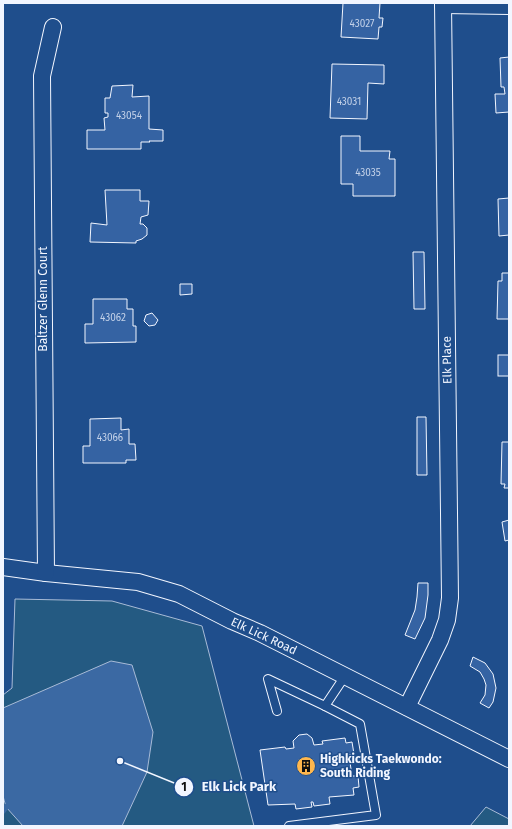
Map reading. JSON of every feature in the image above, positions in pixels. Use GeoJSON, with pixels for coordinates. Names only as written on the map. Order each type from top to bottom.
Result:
{"type":"FeatureCollection","features":[{"type":"Feature","properties":{"kind":"street"},"geometry":{"type":"LineString","coordinates":[[443,4],[509,6]]}},
{"type":"Feature","properties":{"kind":"street","name":"Elk Place"},"geometry":{"type":"LineString","coordinates":[[407,707],[440,640],[446,620],[450,598],[443,4]]}},
{"type":"Feature","properties":{"kind":"street","name":"Baltzer Glenn Court"},"geometry":{"type":"LineString","coordinates":[[46,573],[42,76],[53,27]]}},
{"type":"Feature","properties":{"kind":"street","name":"Elk Lick Road"},"geometry":{"type":"LineString","coordinates":[[3,567],[46,573],[138,582],[179,594],[232,621],[260,633],[509,759]]}},
{"type":"Feature","properties":{"kind":"lane"},"geometry":{"type":"LineString","coordinates":[[325,706],[345,676]]}},
{"type":"Feature","properties":{"kind":"lane"},"geometry":{"type":"LineString","coordinates":[[277,711],[268,679],[360,724],[376,815],[288,826]]}},
{"type":"Feature","properties":{"kind":"shaded area"},"geometry":{"type":"Polygon","coordinates":[[[15,599],[112,601],[202,626],[254,826],[3,826],[3,695],[12,688],[15,599]]]}},
{"type":"Feature","properties":{"kind":"shaded area"},"geometry":{"type":"Polygon","coordinates":[[[111,661],[132,665],[153,732],[147,772],[122,826],[23,826],[6,807],[3,796],[3,708],[111,661]]]}},
{"type":"Feature","properties":{"kind":"shaded area"},"geometry":{"type":"Polygon","coordinates":[[[486,807],[509,819],[509,826],[470,826],[486,807]]]}},
{"type":"Feature","properties":{"kind":"building"},"geometry":{"type":"Polygon","coordinates":[[[343,3],[380,3],[379,18],[383,18],[382,27],[379,27],[378,39],[341,37],[343,3]]]}},
{"type":"Feature","properties":{"kind":"building"},"geometry":{"type":"Polygon","coordinates":[[[509,57],[509,112],[496,113],[495,94],[505,94],[504,87],[501,87],[500,58],[509,57]]]}},
{"type":"Feature","properties":{"kind":"building"},"geometry":{"type":"Polygon","coordinates":[[[332,64],[384,65],[384,84],[368,83],[367,119],[330,118],[332,64]]]}},
{"type":"Feature","properties":{"kind":"building"},"geometry":{"type":"Polygon","coordinates":[[[133,85],[132,97],[149,96],[149,129],[163,130],[163,141],[141,142],[141,149],[87,149],[87,130],[105,130],[104,118],[108,117],[108,113],[105,113],[105,98],[110,98],[112,86],[133,85]]]}},
{"type":"Feature","properties":{"kind":"building"},"geometry":{"type":"Polygon","coordinates":[[[341,136],[360,136],[360,151],[390,151],[389,159],[395,159],[395,196],[353,196],[353,184],[341,184],[341,136]]]}},
{"type":"Feature","properties":{"kind":"building"},"geometry":{"type":"Polygon","coordinates":[[[105,190],[140,190],[140,201],[149,201],[148,215],[141,217],[140,224],[143,224],[147,228],[147,235],[136,241],[136,243],[90,242],[91,223],[107,225],[105,190]]]}},
{"type":"Feature","properties":{"kind":"building"},"geometry":{"type":"Polygon","coordinates":[[[509,198],[509,235],[499,236],[498,199],[509,198]]]}},
{"type":"Feature","properties":{"kind":"building"},"geometry":{"type":"Polygon","coordinates":[[[413,252],[424,252],[425,309],[414,309],[413,252]]]}},
{"type":"Feature","properties":{"kind":"building"},"geometry":{"type":"Polygon","coordinates":[[[502,273],[509,273],[509,319],[497,319],[498,281],[502,281],[502,273]]]}},
{"type":"Feature","properties":{"kind":"building"},"geometry":{"type":"Polygon","coordinates":[[[180,284],[192,284],[192,294],[180,295],[180,284]]]}},
{"type":"Feature","properties":{"kind":"building"},"geometry":{"type":"Polygon","coordinates":[[[93,299],[127,299],[127,309],[133,309],[133,326],[136,326],[136,342],[85,343],[85,324],[93,324],[93,299]]]}},
{"type":"Feature","properties":{"kind":"building"},"geometry":{"type":"Polygon","coordinates":[[[152,313],[158,320],[155,325],[149,326],[144,321],[146,315],[152,313]]]}},
{"type":"Feature","properties":{"kind":"building"},"geometry":{"type":"Polygon","coordinates":[[[498,355],[509,355],[509,376],[498,376],[498,355]]]}},
{"type":"Feature","properties":{"kind":"building"},"geometry":{"type":"Polygon","coordinates":[[[417,417],[426,417],[427,475],[417,475],[417,417]]]}},
{"type":"Feature","properties":{"kind":"building"},"geometry":{"type":"Polygon","coordinates":[[[121,418],[121,430],[129,429],[129,444],[135,444],[136,460],[126,460],[126,463],[83,463],[83,446],[90,446],[90,419],[121,418]]]}},
{"type":"Feature","properties":{"kind":"building"},"geometry":{"type":"Polygon","coordinates":[[[502,442],[509,442],[509,488],[504,488],[505,484],[501,484],[502,442]]]}},
{"type":"Feature","properties":{"kind":"building"},"geometry":{"type":"Polygon","coordinates":[[[509,520],[509,540],[505,541],[502,522],[509,520]]]}},
{"type":"Feature","properties":{"kind":"building"},"geometry":{"type":"Polygon","coordinates":[[[418,583],[428,583],[428,595],[425,618],[415,639],[405,635],[415,610],[418,583]]]}},
{"type":"Feature","properties":{"kind":"building"},"geometry":{"type":"Polygon","coordinates":[[[473,657],[485,663],[493,674],[496,688],[493,702],[489,708],[480,703],[485,695],[486,685],[480,672],[470,666],[473,657]]]}},
{"type":"Feature","properties":{"kind":"building","name":"Highkicks Taekwondo: South Riding"},"geometry":{"type":"Polygon","coordinates":[[[307,734],[312,738],[314,745],[323,744],[322,741],[345,738],[346,743],[352,742],[354,754],[349,755],[352,776],[358,776],[359,787],[353,788],[354,795],[329,797],[330,804],[314,806],[313,802],[311,802],[312,807],[296,809],[295,804],[268,805],[260,750],[285,747],[286,749],[294,748],[293,741],[299,735],[307,734]]]}},
{"type":"Feature","properties":{"kind":"waterway"},"geometry":{"type":"LineString","coordinates":[[3,811],[6,807]]}},
{"type":"Feature","properties":{"kind":"place","name":"Elk Lick Park"},"geometry":{"type":"Point","coordinates":[120,761]}},
{"type":"Feature","properties":{"kind":"place","name":"Highkicks Taekwondo: South Riding"},"geometry":{"type":"Point","coordinates":[306,766]}}]}
